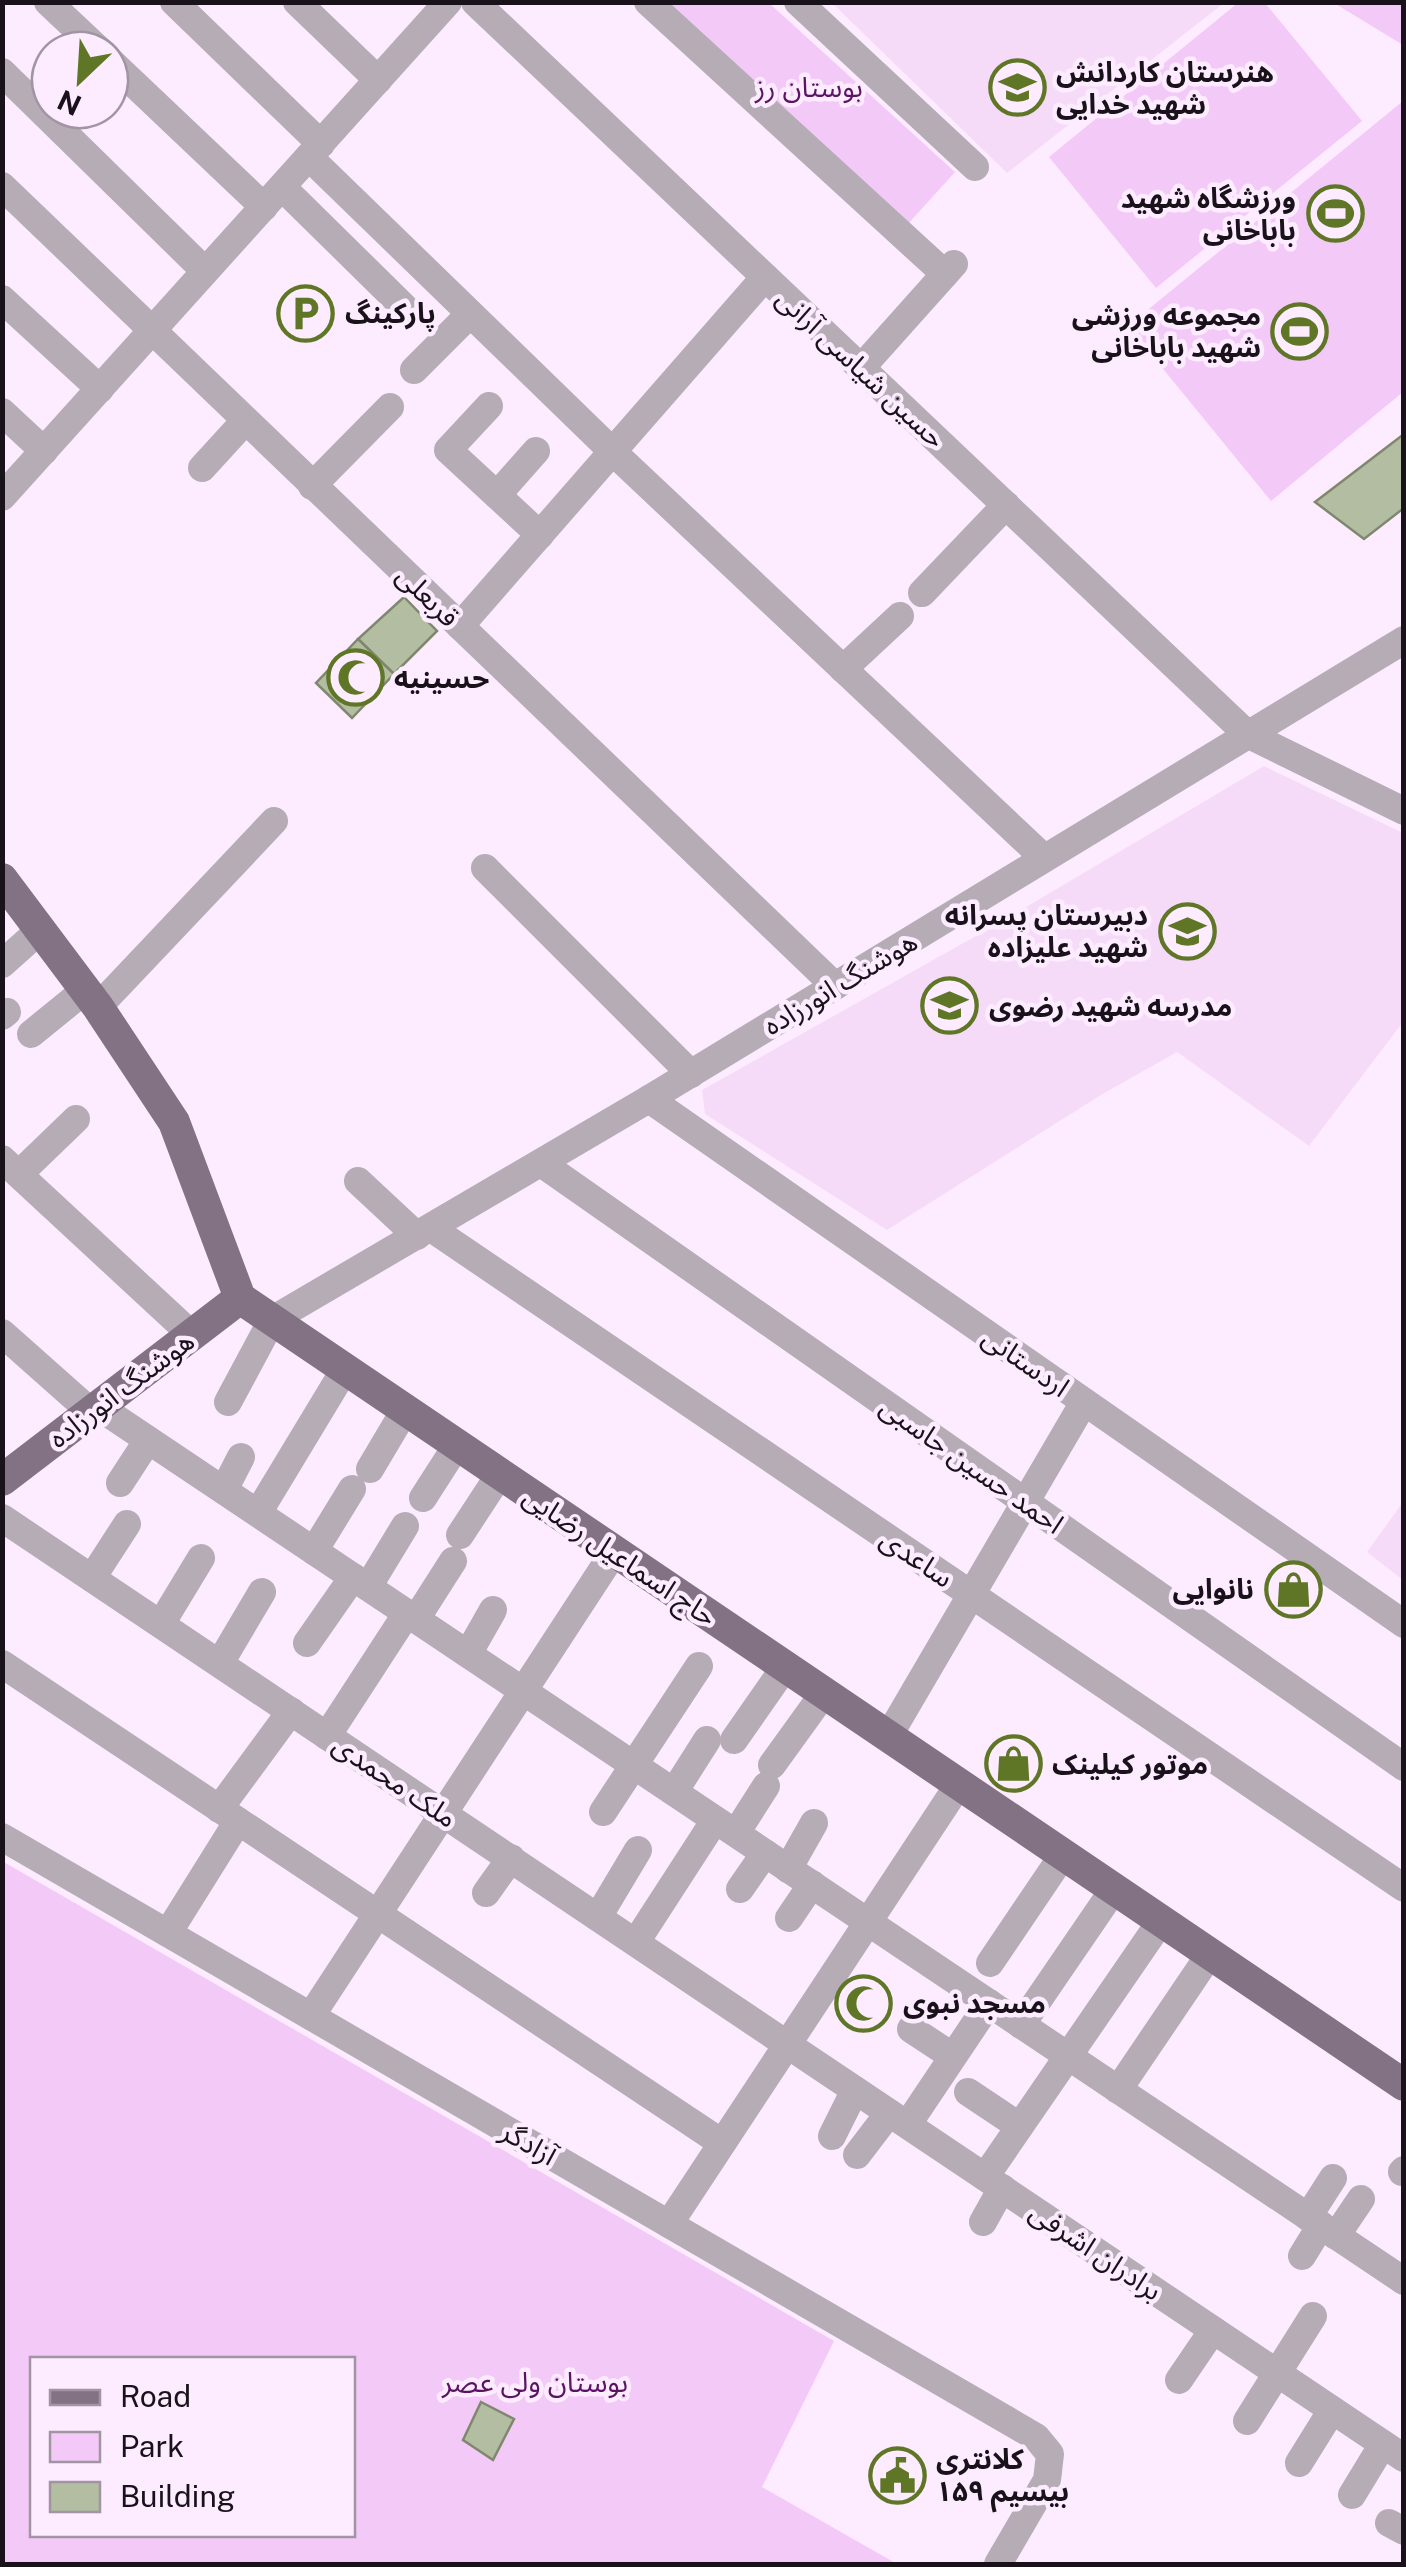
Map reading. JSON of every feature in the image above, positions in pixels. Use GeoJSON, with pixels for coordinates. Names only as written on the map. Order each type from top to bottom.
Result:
{"type":"FeatureCollection","features":[{"type":"Feature","properties":{"kind":"main road"},"geometry":{"type":"LineString","coordinates":[[2,880],[91,998],[174,1122],[240,1298]]}},
{"type":"Feature","properties":{"kind":"main road","name":"حاج اسماعیل رضایی"},"geometry":{"type":"LineString","coordinates":[[240,1298],[1404,2084]]}},
{"type":"Feature","properties":{"kind":"main road","name":"هوشنگ انورزاده"},"geometry":{"type":"LineString","coordinates":[[2,1480],[240,1298]]}},
{"type":"Feature","properties":{"kind":"street"},"geometry":{"type":"LineString","coordinates":[[48,2],[77,30]]}},
{"type":"Feature","properties":{"kind":"street"},"geometry":{"type":"LineString","coordinates":[[174,2],[470,314],[1044,858]]}},
{"type":"Feature","properties":{"kind":"street"},"geometry":{"type":"LineString","coordinates":[[297,2],[378,80]]}},
{"type":"Feature","properties":{"kind":"street"},"geometry":{"type":"LineString","coordinates":[[2,496],[448,2]]}},
{"type":"Feature","properties":{"kind":"street","name":"حسین شیاسی آرانی"},"geometry":{"type":"LineString","coordinates":[[475,2],[1248,734],[1404,811]]}},
{"type":"Feature","properties":{"kind":"street"},"geometry":{"type":"LineString","coordinates":[[648,2],[950,269],[861,368]]}},
{"type":"Feature","properties":{"kind":"street"},"geometry":{"type":"LineString","coordinates":[[798,2],[975,167]]}},
{"type":"Feature","properties":{"kind":"street"},"geometry":{"type":"LineString","coordinates":[[2,72],[206,271]]}},
{"type":"Feature","properties":{"kind":"street"},"geometry":{"type":"LineString","coordinates":[[130,78],[405,308]]}},
{"type":"Feature","properties":{"kind":"street","name":"قربعلی"},"geometry":{"type":"LineString","coordinates":[[2,186],[836,986]]}},
{"type":"Feature","properties":{"kind":"street"},"geometry":{"type":"LineString","coordinates":[[460,626],[765,277]]}},
{"type":"Feature","properties":{"kind":"street"},"geometry":{"type":"LineString","coordinates":[[2,299],[100,388]]}},
{"type":"Feature","properties":{"kind":"street"},"geometry":{"type":"LineString","coordinates":[[414,370],[470,314]]}},
{"type":"Feature","properties":{"kind":"street"},"geometry":{"type":"LineString","coordinates":[[312,486],[390,406]]}},
{"type":"Feature","properties":{"kind":"street"},"geometry":{"type":"LineString","coordinates":[[489,406],[448,450],[540,535]]}},
{"type":"Feature","properties":{"kind":"street"},"geometry":{"type":"LineString","coordinates":[[2,412],[44,451]]}},
{"type":"Feature","properties":{"kind":"street"},"geometry":{"type":"LineString","coordinates":[[202,468],[245,421]]}},
{"type":"Feature","properties":{"kind":"street"},"geometry":{"type":"LineString","coordinates":[[497,495],[536,451]]}},
{"type":"Feature","properties":{"kind":"street"},"geometry":{"type":"LineString","coordinates":[[922,592],[1006,505]]}},
{"type":"Feature","properties":{"kind":"street"},"geometry":{"type":"LineString","coordinates":[[843,669],[900,616]]}},
{"type":"Feature","properties":{"kind":"street","name":"هوشنگ انورزاده"},"geometry":{"type":"LineString","coordinates":[[272,1320],[649,1100],[1404,640]]}},
{"type":"Feature","properties":{"kind":"street"},"geometry":{"type":"LineString","coordinates":[[32,1034],[91,998],[274,821]]}},
{"type":"Feature","properties":{"kind":"street"},"geometry":{"type":"LineString","coordinates":[[485,868],[692,1074]]}},
{"type":"Feature","properties":{"kind":"street"},"geometry":{"type":"LineString","coordinates":[[2,964],[40,930]]}},
{"type":"Feature","properties":{"kind":"street","name":"اردستانی"},"geometry":{"type":"LineString","coordinates":[[649,1100],[1404,1624]]}},
{"type":"Feature","properties":{"kind":"street"},"geometry":{"type":"LineString","coordinates":[[76,1120],[11,1166],[192,1334]]}},
{"type":"Feature","properties":{"kind":"street","name":"احمد حسین جاسبی"},"geometry":{"type":"LineString","coordinates":[[541,1163],[1404,1768]]}},
{"type":"Feature","properties":{"kind":"street","name":"ساعدی"},"geometry":{"type":"LineString","coordinates":[[358,1181],[424,1232],[972,1595],[1404,1888]]}},
{"type":"Feature","properties":{"kind":"street"},"geometry":{"type":"LineString","coordinates":[[228,1402],[272,1320]]}},
{"type":"Feature","properties":{"kind":"street"},"geometry":{"type":"LineString","coordinates":[[2,1333],[95,1410],[224,1490],[1404,2281]]}},
{"type":"Feature","properties":{"kind":"street"},"geometry":{"type":"LineString","coordinates":[[258,1513],[345,1370]]}},
{"type":"Feature","properties":{"kind":"street"},"geometry":{"type":"LineString","coordinates":[[888,1736],[1084,1402]]}},
{"type":"Feature","properties":{"kind":"street"},"geometry":{"type":"LineString","coordinates":[[314,1551],[404,1410]]}},
{"type":"Feature","properties":{"kind":"street"},"geometry":{"type":"LineString","coordinates":[[120,1483],[148,1440]]}},
{"type":"Feature","properties":{"kind":"street"},"geometry":{"type":"LineString","coordinates":[[423,1498],[457,1445]]}},
{"type":"Feature","properties":{"kind":"street"},"geometry":{"type":"LineString","coordinates":[[224,1490],[242,1457]]}},
{"type":"Feature","properties":{"kind":"street"},"geometry":{"type":"LineString","coordinates":[[327,1736],[457,1548],[500,1474]]}},
{"type":"Feature","properties":{"kind":"street","name":"ملک محمدی"},"geometry":{"type":"LineString","coordinates":[[4,1524],[92,1578],[788,2044]]}},
{"type":"Feature","properties":{"kind":"street"},"geometry":{"type":"LineString","coordinates":[[92,1578],[127,1524]]}},
{"type":"Feature","properties":{"kind":"street"},"geometry":{"type":"LineString","coordinates":[[307,1644],[405,1526]]}},
{"type":"Feature","properties":{"kind":"street"},"geometry":{"type":"LineString","coordinates":[[311,2016],[614,1552]]}},
{"type":"Feature","properties":{"kind":"street"},"geometry":{"type":"LineString","coordinates":[[161,1624],[201,1558]]}},
{"type":"Feature","properties":{"kind":"street"},"geometry":{"type":"LineString","coordinates":[[220,1663],[262,1592]]}},
{"type":"Feature","properties":{"kind":"street"},"geometry":{"type":"LineString","coordinates":[[468,1654],[494,1610]]}},
{"type":"Feature","properties":{"kind":"street"},"geometry":{"type":"LineString","coordinates":[[2,1664],[722,2143]]}},
{"type":"Feature","properties":{"kind":"street"},"geometry":{"type":"LineString","coordinates":[[603,1812],[699,1666]]}},
{"type":"Feature","properties":{"kind":"street"},"geometry":{"type":"LineString","coordinates":[[674,1792],[784,1666]]}},
{"type":"Feature","properties":{"kind":"street"},"geometry":{"type":"LineString","coordinates":[[636,1942],[769,1776],[824,1693]]}},
{"type":"Feature","properties":{"kind":"street"},"geometry":{"type":"LineString","coordinates":[[168,1933],[228,1815],[291,1711]]}},
{"type":"Feature","properties":{"kind":"street"},"geometry":{"type":"LineString","coordinates":[[669,2224],[959,1784]]}},
{"type":"Feature","properties":{"kind":"street"},"geometry":{"type":"LineString","coordinates":[[789,1918],[788,1868],[814,1823]]}},
{"type":"Feature","properties":{"kind":"street","name":"آزادگر"},"geometry":{"type":"LineString","coordinates":[[2,1837],[1036,2437],[1050,2454],[1048,2480],[998,2564]]}},
{"type":"Feature","properties":{"kind":"street"},"geometry":{"type":"LineString","coordinates":[[598,1917],[638,1850]]}},
{"type":"Feature","properties":{"kind":"street"},"geometry":{"type":"LineString","coordinates":[[990,1962],[1063,1855]]}},
{"type":"Feature","properties":{"kind":"street"},"geometry":{"type":"LineString","coordinates":[[486,1893],[511,1858]]}},
{"type":"Feature","properties":{"kind":"street"},"geometry":{"type":"LineString","coordinates":[[740,1888],[788,1868]]}},
{"type":"Feature","properties":{"kind":"street"},"geometry":{"type":"LineString","coordinates":[[1021,2024],[1114,1889]]}},
{"type":"Feature","properties":{"kind":"street"},"geometry":{"type":"LineString","coordinates":[[983,2222],[994,2183],[1019,2126],[1161,1921]]}},
{"type":"Feature","properties":{"kind":"street"},"geometry":{"type":"LineString","coordinates":[[1118,2090],[1210,1954]]}},
{"type":"Feature","properties":{"kind":"street"},"geometry":{"type":"LineString","coordinates":[[858,2155],[898,2118],[952,2056],[989,2003]]}},
{"type":"Feature","properties":{"kind":"street"},"geometry":{"type":"LineString","coordinates":[[911,2029],[952,2056]]}},
{"type":"Feature","properties":{"kind":"street","name":"برادران اشرفی"},"geometry":{"type":"LineString","coordinates":[[788,2044],[1393,2451]]}},
{"type":"Feature","properties":{"kind":"street"},"geometry":{"type":"LineString","coordinates":[[832,2136],[855,2090]]}},
{"type":"Feature","properties":{"kind":"street"},"geometry":{"type":"LineString","coordinates":[[968,2092],[1019,2126]]}},
{"type":"Feature","properties":{"kind":"street"},"geometry":{"type":"LineString","coordinates":[[1322,2226],[1333,2178]]}},
{"type":"Feature","properties":{"kind":"street"},"geometry":{"type":"LineString","coordinates":[[1302,2256],[1322,2226],[1361,2198]]}},
{"type":"Feature","properties":{"kind":"street"},"geometry":{"type":"LineString","coordinates":[[1247,2421],[1313,2316]]}},
{"type":"Feature","properties":{"kind":"street"},"geometry":{"type":"LineString","coordinates":[[1179,2380],[1214,2330]]}},
{"type":"Feature","properties":{"kind":"street"},"geometry":{"type":"LineString","coordinates":[[1299,2463],[1332,2410]]}},
{"type":"Feature","properties":{"kind":"street"},"geometry":{"type":"LineString","coordinates":[[1352,2495],[1393,2451]]}},
{"type":"Feature","properties":{"kind":"shaded area","name":"هنرستان کاردانش شهید خدایی"},"geometry":{"type":"Polygon","coordinates":[[[832,3],[1224,3],[1007,173],[832,3]]]}},
{"type":"Feature","properties":{"kind":"shaded area"},"geometry":{"type":"Polygon","coordinates":[[[1264,766],[1403,833],[1403,1022],[1309,1146],[1177,1052],[1101,1095],[887,1230],[705,1114],[702,1090],[999,923],[1264,766]]]}},
{"type":"Feature","properties":{"kind":"shaded area"},"geometry":{"type":"Polygon","coordinates":[[[1403,1502],[1403,1580],[1367,1552],[1403,1502]]]}},
{"type":"Feature","properties":{"kind":"green space"},"geometry":{"type":"Polygon","coordinates":[[[1239,2],[1265,3],[1362,121],[1156,288],[1049,157],[1239,2]]]}},
{"type":"Feature","properties":{"kind":"green space","name":"بوستان رز"},"geometry":{"type":"Polygon","coordinates":[[[663,3],[769,3],[955,172],[908,224],[663,3]]]}},
{"type":"Feature","properties":{"kind":"green space"},"geometry":{"type":"Polygon","coordinates":[[[1334,3],[1403,3],[1403,45],[1334,3]]]}},
{"type":"Feature","properties":{"kind":"green space","name":"ورزشگاه شهید باباخانی"},"geometry":{"type":"Polygon","coordinates":[[[1403,101],[1403,392],[1271,501],[1128,326],[1403,101]]]}},
{"type":"Feature","properties":{"kind":"green space","name":"بوستان ولی عصر"},"geometry":{"type":"Polygon","coordinates":[[[2,1861],[834,2341],[762,2487],[897,2564],[3,2564],[2,1861]]]}},
{"type":"Feature","properties":{"kind":"building"},"geometry":{"type":"Polygon","coordinates":[[[1404,434],[1404,508],[1364,539],[1315,502],[1404,434]]]}},
{"type":"Feature","properties":{"kind":"building"},"geometry":{"type":"Polygon","coordinates":[[[404,597],[437,631],[394,674],[358,639],[404,597]]]}},
{"type":"Feature","properties":{"kind":"building","name":"حسینیه"},"geometry":{"type":"Polygon","coordinates":[[[358,639],[394,674],[352,718],[316,683],[358,639]]]}},
{"type":"Feature","properties":{"kind":"building","name":"نانوایی"},"geometry":{"type":"Polygon","coordinates":[[[1290,1567],[1315,1587],[1296,1611],[1271,1592],[1290,1567]]]}},
{"type":"Feature","properties":{"kind":"building"},"geometry":{"type":"Polygon","coordinates":[[[481,2402],[514,2419],[493,2460],[463,2440],[481,2402]]]}},
{"type":"Feature","properties":{"kind":"place","name":"هنرستان کاردانش شهید خدایی"},"geometry":{"type":"Point","coordinates":[1017,88]}},
{"type":"Feature","properties":{"kind":"place","name":"ورزشگاه شهید باباخانی"},"geometry":{"type":"Point","coordinates":[1335,214]}},
{"type":"Feature","properties":{"kind":"place","name":"پارکینگ"},"geometry":{"type":"Point","coordinates":[306,313]}},
{"type":"Feature","properties":{"kind":"place","name":"مجموعه ورزشی شهید باباخانی"},"geometry":{"type":"Point","coordinates":[1300,331]}},
{"type":"Feature","properties":{"kind":"place","name":"حسینیه"},"geometry":{"type":"Point","coordinates":[355,678]}},
{"type":"Feature","properties":{"kind":"place","name":"دبیرستان پسرانه شهید علیزاده"},"geometry":{"type":"Point","coordinates":[1187,931]}},
{"type":"Feature","properties":{"kind":"place","name":"مدرسه شهید رضوی"},"geometry":{"type":"Point","coordinates":[950,1006]}},
{"type":"Feature","properties":{"kind":"place","name":"نانوایی"},"geometry":{"type":"Point","coordinates":[1293,1589]}},
{"type":"Feature","properties":{"kind":"place","name":"موتور کیلینک"},"geometry":{"type":"Point","coordinates":[1013,1764]}},
{"type":"Feature","properties":{"kind":"place","name":"مسجد نبوی"},"geometry":{"type":"Point","coordinates":[864,2003]}},
{"type":"Feature","properties":{"kind":"place","name":"کلانتری ۱۵۹ بیسیم"},"geometry":{"type":"Point","coordinates":[897,2475]}}]}
